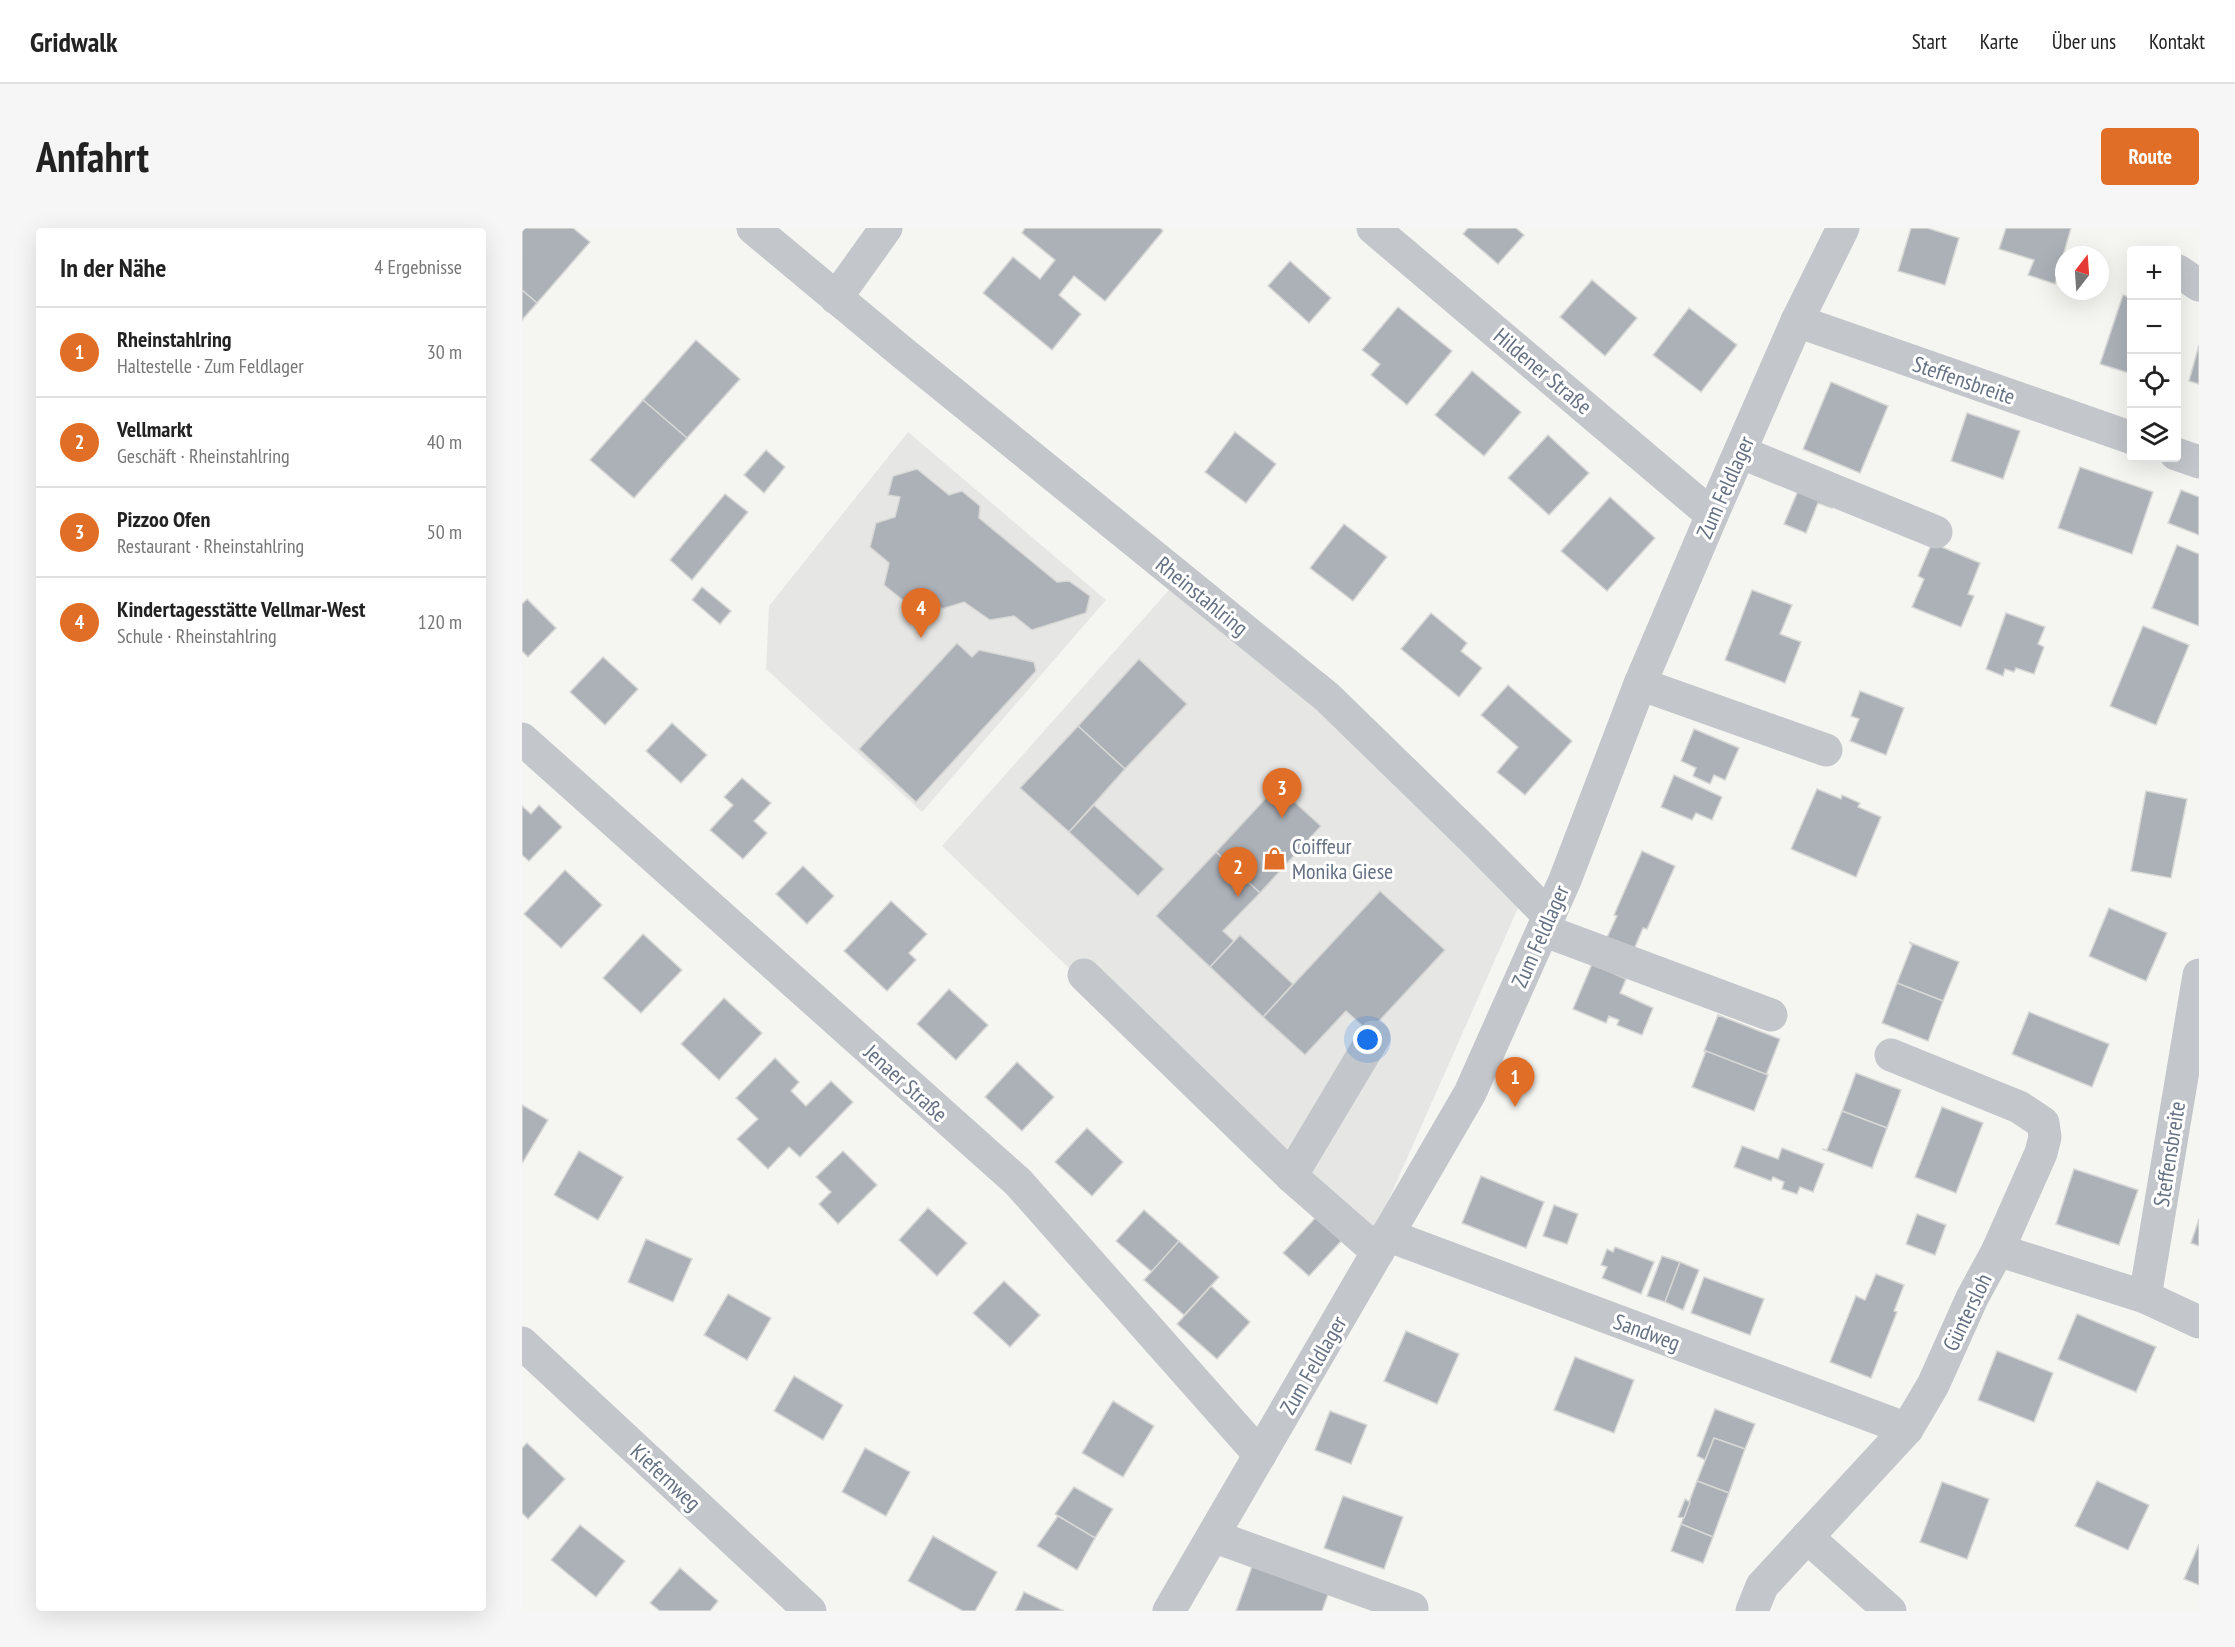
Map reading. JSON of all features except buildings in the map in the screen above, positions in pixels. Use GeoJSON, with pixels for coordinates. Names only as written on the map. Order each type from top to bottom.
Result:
{"type":"FeatureCollection","features":[{"type":"Feature","properties":{"kind":"street","name":"Rheinstahlring"},"geometry":{"type":"LineString","coordinates":[[753,228],[1327,697],[1478,844],[1546,923]]}},
{"type":"Feature","properties":{"kind":"street"},"geometry":{"type":"LineString","coordinates":[[837,298],[886,228]]}},
{"type":"Feature","properties":{"kind":"street","name":"Hildener Straße"},"geometry":{"type":"LineString","coordinates":[[1373,228],[1712,515]]}},
{"type":"Feature","properties":{"kind":"street","name":"Zum Feldlager"},"geometry":{"type":"LineString","coordinates":[[1169,1611],[1470,1093],[1546,923],[1640,684],[1712,515],[1797,321],[1843,228]]}},
{"type":"Feature","properties":{"kind":"street","name":"Steffensbreite"},"geometry":{"type":"LineString","coordinates":[[1797,321],[2127,436]]}},
{"type":"Feature","properties":{"kind":"street"},"geometry":{"type":"LineString","coordinates":[[1740,452],[1936,532]]}},
{"type":"Feature","properties":{"kind":"street"},"geometry":{"type":"LineString","coordinates":[[2181,456],[2199,462]]}},
{"type":"Feature","properties":{"kind":"street"},"geometry":{"type":"LineString","coordinates":[[1640,684],[1826,750]]}},
{"type":"Feature","properties":{"kind":"street","name":"Jenaer Straße"},"geometry":{"type":"LineString","coordinates":[[522,739],[1018,1182],[1260,1455]]}},
{"type":"Feature","properties":{"kind":"street"},"geometry":{"type":"LineString","coordinates":[[1546,923],[1771,1015]]}},
{"type":"Feature","properties":{"kind":"street"},"geometry":{"type":"LineString","coordinates":[[1084,975],[1291,1176],[1383,1244]]}},
{"type":"Feature","properties":{"kind":"street","name":"Steffensbreite"},"geometry":{"type":"LineString","coordinates":[[2145,1297],[2199,975]]}},
{"type":"Feature","properties":{"kind":"street"},"geometry":{"type":"LineString","coordinates":[[1291,1176],[1374,1037]]}},
{"type":"Feature","properties":{"kind":"street","name":"Güntersloh"},"geometry":{"type":"LineString","coordinates":[[1752,1611],[1762,1586],[1907,1429],[1933,1385],[1972,1298],[1998,1250],[2046,1137],[2043,1123],[2019,1107],[1891,1055]]}},
{"type":"Feature","properties":{"kind":"street","name":"Sandweg"},"geometry":{"type":"LineString","coordinates":[[1383,1244],[1907,1429]]}},
{"type":"Feature","properties":{"kind":"street"},"geometry":{"type":"LineString","coordinates":[[1998,1250],[2145,1297],[2199,1322]]}},
{"type":"Feature","properties":{"kind":"street","name":"Kiefernweg"},"geometry":{"type":"LineString","coordinates":[[522,1343],[810,1611]]}},
{"type":"Feature","properties":{"kind":"street"},"geometry":{"type":"LineString","coordinates":[[1213,1536],[1412,1608]]}},
{"type":"Feature","properties":{"kind":"street"},"geometry":{"type":"LineString","coordinates":[[1807,1537],[1890,1611]]}},
{"type":"Feature","properties":{"kind":"shaded area"},"geometry":{"type":"Polygon","coordinates":[[[908,432],[1106,600],[922,812],[766,669],[769,606],[908,432]]]}},
{"type":"Feature","properties":{"kind":"shaded area"},"geometry":{"type":"Polygon","coordinates":[[[1176,582],[1530,881],[1365,1253],[942,846],[1176,582]]]}},
{"type":"Feature","properties":{"kind":"place","name":"Kindertagesstätte Vellmar-West"},"geometry":{"type":"Point","coordinates":[921,638]}},
{"type":"Feature","properties":{"kind":"place","name":"Pizzoo Ofen"},"geometry":{"type":"Point","coordinates":[1282,818]}},
{"type":"Feature","properties":{"kind":"place","name":"Coiffeur Monika Giese"},"geometry":{"type":"Point","coordinates":[1274,859]}},
{"type":"Feature","properties":{"kind":"place","name":"Vellmarkt"},"geometry":{"type":"Point","coordinates":[1238,897]}},
{"type":"Feature","properties":{"kind":"place","name":"Rheinstahlring"},"geometry":{"type":"Point","coordinates":[1515,1107]}}]}
